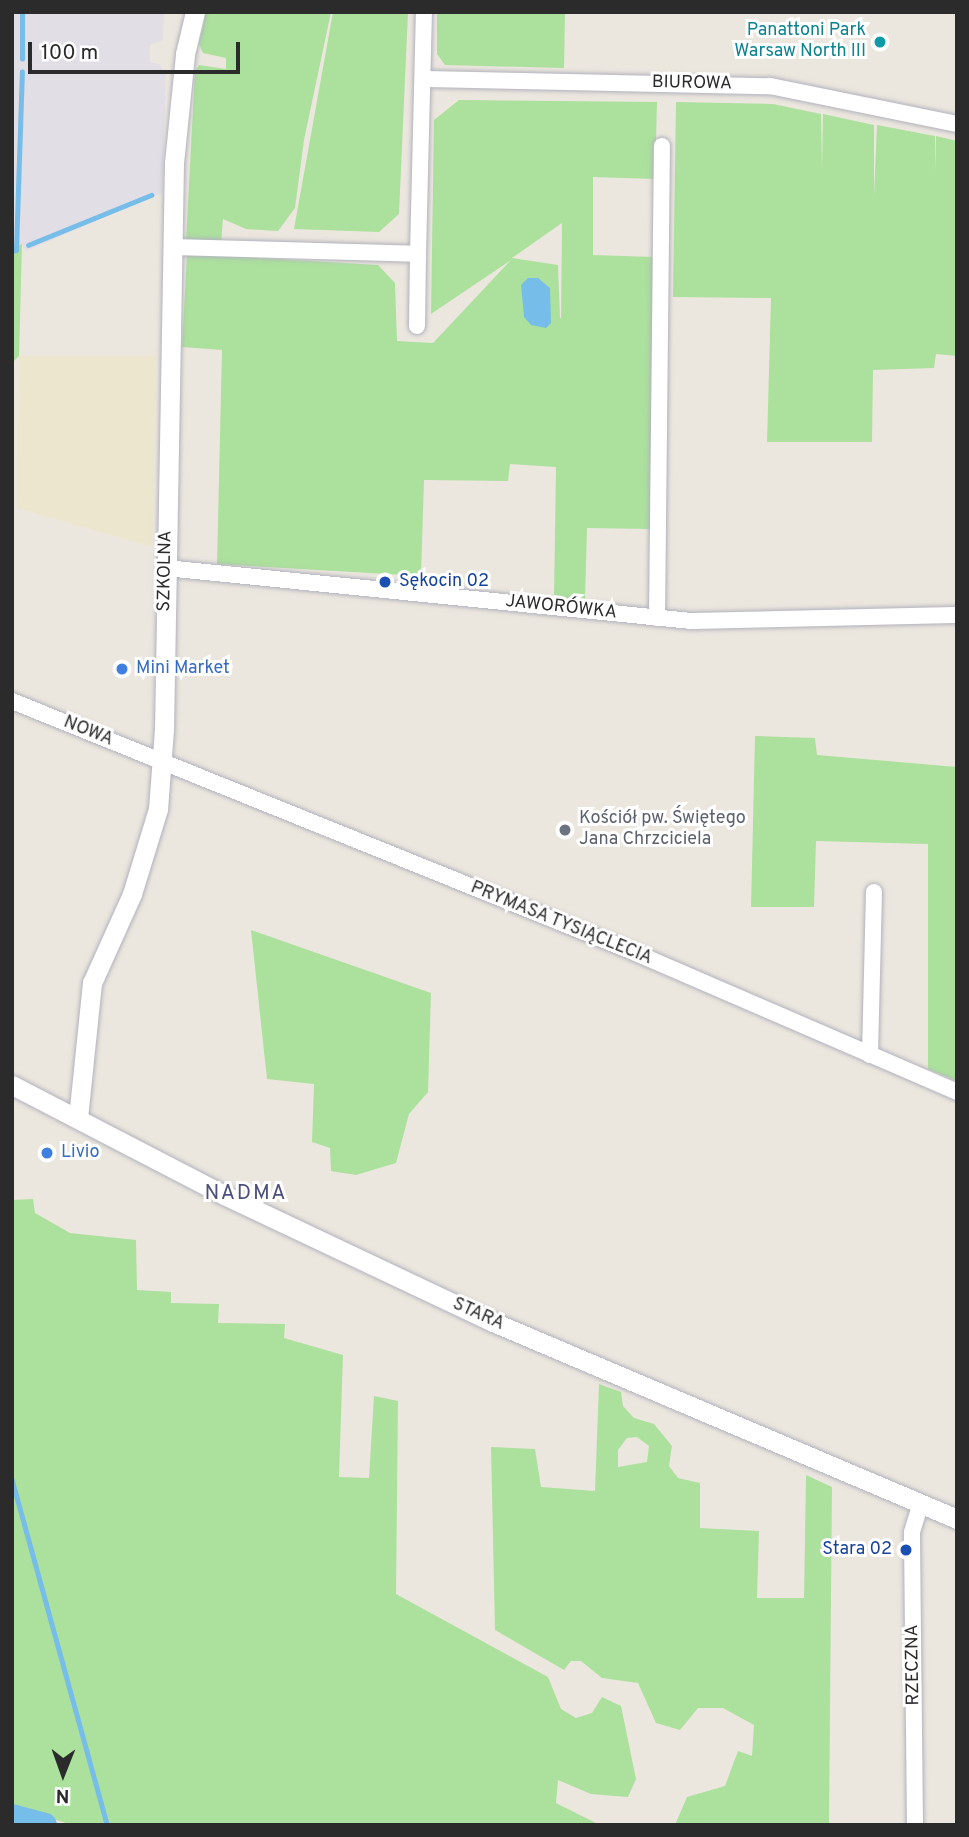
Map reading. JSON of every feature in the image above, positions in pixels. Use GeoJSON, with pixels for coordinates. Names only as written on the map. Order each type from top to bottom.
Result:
{"type":"FeatureCollection","features":[{"type":"Feature","properties":{"kind":"street","name":"SZKOLNA"},"geometry":{"type":"LineString","coordinates":[[78,1118],[92,983],[144,862],[159,809],[163,763],[172,247],[178,115],[195,12]]}},
{"type":"Feature","properties":{"kind":"street"},"geometry":{"type":"LineString","coordinates":[[416,326],[424,12]]}},
{"type":"Feature","properties":{"kind":"street","name":"BIUROWA"},"geometry":{"type":"LineString","coordinates":[[423,79],[770,86],[957,124]]}},
{"type":"Feature","properties":{"kind":"street"},"geometry":{"type":"LineString","coordinates":[[657,618],[662,146]]}},
{"type":"Feature","properties":{"kind":"street"},"geometry":{"type":"LineString","coordinates":[[172,247],[418,254]]}},
{"type":"Feature","properties":{"kind":"street","name":"JAWORÓWKA"},"geometry":{"type":"LineString","coordinates":[[166,568],[657,618],[758,622],[957,615]]}},
{"type":"Feature","properties":{"kind":"street","name":"NOWA"},"geometry":{"type":"LineString","coordinates":[[12,701],[163,763]]}},
{"type":"Feature","properties":{"kind":"street","name":"PRYMASA TYSIĄCLECIA"},"geometry":{"type":"LineString","coordinates":[[163,763],[636,953],[957,1092]]}},
{"type":"Feature","properties":{"kind":"street"},"geometry":{"type":"LineString","coordinates":[[870,1055],[874,891]]}},
{"type":"Feature","properties":{"kind":"street","name":"STARA"},"geometry":{"type":"LineString","coordinates":[[12,1085],[224,1195],[493,1322],[920,1506],[957,1518]]}},
{"type":"Feature","properties":{"kind":"street","name":"RZECZNA"},"geometry":{"type":"LineString","coordinates":[[915,1825],[912,1532],[920,1506]]}},
{"type":"Feature","properties":{"kind":"shaded area"},"geometry":{"type":"Polygon","coordinates":[[[12,12],[164,12],[163,40],[150,45],[150,62],[159,64],[166,74],[162,193],[26,251],[22,244],[12,248],[12,12]]]}},
{"type":"Feature","properties":{"kind":"shaded area"},"geometry":{"type":"Polygon","coordinates":[[[19,356],[156,356],[152,547],[17,508],[19,356]]]}},
{"type":"Feature","properties":{"kind":"green space"},"geometry":{"type":"Polygon","coordinates":[[[206,12],[331,12],[304,140],[295,208],[278,231],[246,229],[223,219],[221,243],[186,242],[195,71],[199,65],[226,69],[226,58],[203,53],[199,44],[206,12]]]}},
{"type":"Feature","properties":{"kind":"green space"},"geometry":{"type":"Polygon","coordinates":[[[333,12],[408,12],[399,214],[379,232],[294,229],[333,12]]]}},
{"type":"Feature","properties":{"kind":"green space"},"geometry":{"type":"Polygon","coordinates":[[[437,12],[565,12],[564,68],[445,65],[437,54],[437,12]]]}},
{"type":"Feature","properties":{"kind":"green space"},"geometry":{"type":"Polygon","coordinates":[[[459,100],[657,102],[655,179],[593,177],[593,255],[654,257],[650,529],[587,528],[585,601],[554,597],[556,467],[510,464],[508,481],[424,480],[421,576],[217,564],[222,350],[182,347],[187,254],[378,265],[395,283],[397,341],[433,343],[511,260],[431,314],[434,120],[459,100]],[[562,223],[512,258],[558,265],[561,318],[562,223]]]}},
{"type":"Feature","properties":{"kind":"green space"},"geometry":{"type":"Polygon","coordinates":[[[676,102],[773,104],[821,114],[822,170],[823,114],[874,125],[874,197],[877,125],[935,136],[935,172],[936,136],[957,141],[957,356],[936,354],[934,368],[873,370],[872,442],[767,442],[771,298],[673,297],[676,102]]]}},
{"type":"Feature","properties":{"kind":"green space"},"geometry":{"type":"Polygon","coordinates":[[[22,244],[19,356],[12,363],[12,248],[22,244]]]}},
{"type":"Feature","properties":{"kind":"green space"},"geometry":{"type":"Polygon","coordinates":[[[755,736],[815,738],[817,755],[957,767],[957,1081],[928,1069],[928,844],[816,841],[814,907],[751,907],[755,736]]]}},
{"type":"Feature","properties":{"kind":"green space"},"geometry":{"type":"Polygon","coordinates":[[[251,930],[431,993],[428,1092],[409,1114],[396,1163],[356,1175],[331,1171],[330,1148],[312,1142],[314,1084],[267,1079],[251,930]]]}},
{"type":"Feature","properties":{"kind":"green space"},"geometry":{"type":"Polygon","coordinates":[[[33,1199],[35,1213],[70,1233],[136,1240],[137,1290],[171,1292],[171,1303],[219,1304],[218,1323],[285,1324],[284,1338],[343,1355],[339,1477],[369,1478],[374,1396],[398,1401],[396,1594],[548,1677],[561,1709],[576,1718],[592,1713],[602,1697],[621,1706],[636,1779],[628,1797],[591,1794],[558,1780],[556,1803],[600,1825],[72,1825],[12,1806],[12,1200],[33,1199]]]}},
{"type":"Feature","properties":{"kind":"green space"},"geometry":{"type":"Polygon","coordinates":[[[599,1384],[621,1392],[623,1406],[634,1418],[654,1424],[672,1446],[669,1466],[678,1478],[700,1483],[700,1528],[759,1531],[757,1598],[804,1598],[806,1475],[832,1487],[829,1825],[675,1825],[687,1797],[725,1786],[738,1751],[752,1756],[754,1725],[723,1708],[698,1708],[680,1730],[656,1723],[638,1683],[602,1678],[581,1661],[571,1661],[564,1670],[495,1630],[491,1447],[535,1449],[541,1487],[595,1491],[599,1384]],[[637,1437],[627,1438],[618,1450],[618,1467],[647,1462],[649,1446],[637,1437]]]}},
{"type":"Feature","properties":{"kind":"water"},"geometry":{"type":"Polygon","coordinates":[[[528,278],[538,278],[550,288],[551,323],[546,328],[531,325],[524,317],[521,285],[528,278]]]}},
{"type":"Feature","properties":{"kind":"waterway"},"geometry":{"type":"LineString","coordinates":[[22,12],[22,59]]}},
{"type":"Feature","properties":{"kind":"waterway"},"geometry":{"type":"LineString","coordinates":[[12,251],[16,250],[22,72]]}},
{"type":"Feature","properties":{"kind":"waterway"},"geometry":{"type":"LineString","coordinates":[[28,245],[151,195]]}},
{"type":"Feature","properties":{"kind":"waterway"},"geometry":{"type":"LineString","coordinates":[[12,1479],[107,1825]]}},
{"type":"Feature","properties":{"kind":"waterway"},"geometry":{"type":"LineString","coordinates":[[12,1816],[45,1825]]}},
{"type":"Feature","properties":{"kind":"place","name":"Panattoni Park Warsaw North III"},"geometry":{"type":"Point","coordinates":[880,42]}},
{"type":"Feature","properties":{"kind":"place","name":"Sękocin 02"},"geometry":{"type":"Point","coordinates":[385,582]}},
{"type":"Feature","properties":{"kind":"place","name":"Mini Market"},"geometry":{"type":"Point","coordinates":[122,669]}},
{"type":"Feature","properties":{"kind":"place","name":"Kościół pw. Świętego Jana Chrzciciela"},"geometry":{"type":"Point","coordinates":[565,830]}},
{"type":"Feature","properties":{"kind":"place","name":"Livio"},"geometry":{"type":"Point","coordinates":[47,1153]}},
{"type":"Feature","properties":{"kind":"place","name":"Stara 02"},"geometry":{"type":"Point","coordinates":[906,1550]}},
{"type":"Feature","properties":{"kind":"district","name":"NADMA"},"geometry":{"type":"Point","coordinates":[246,1194]}}]}
